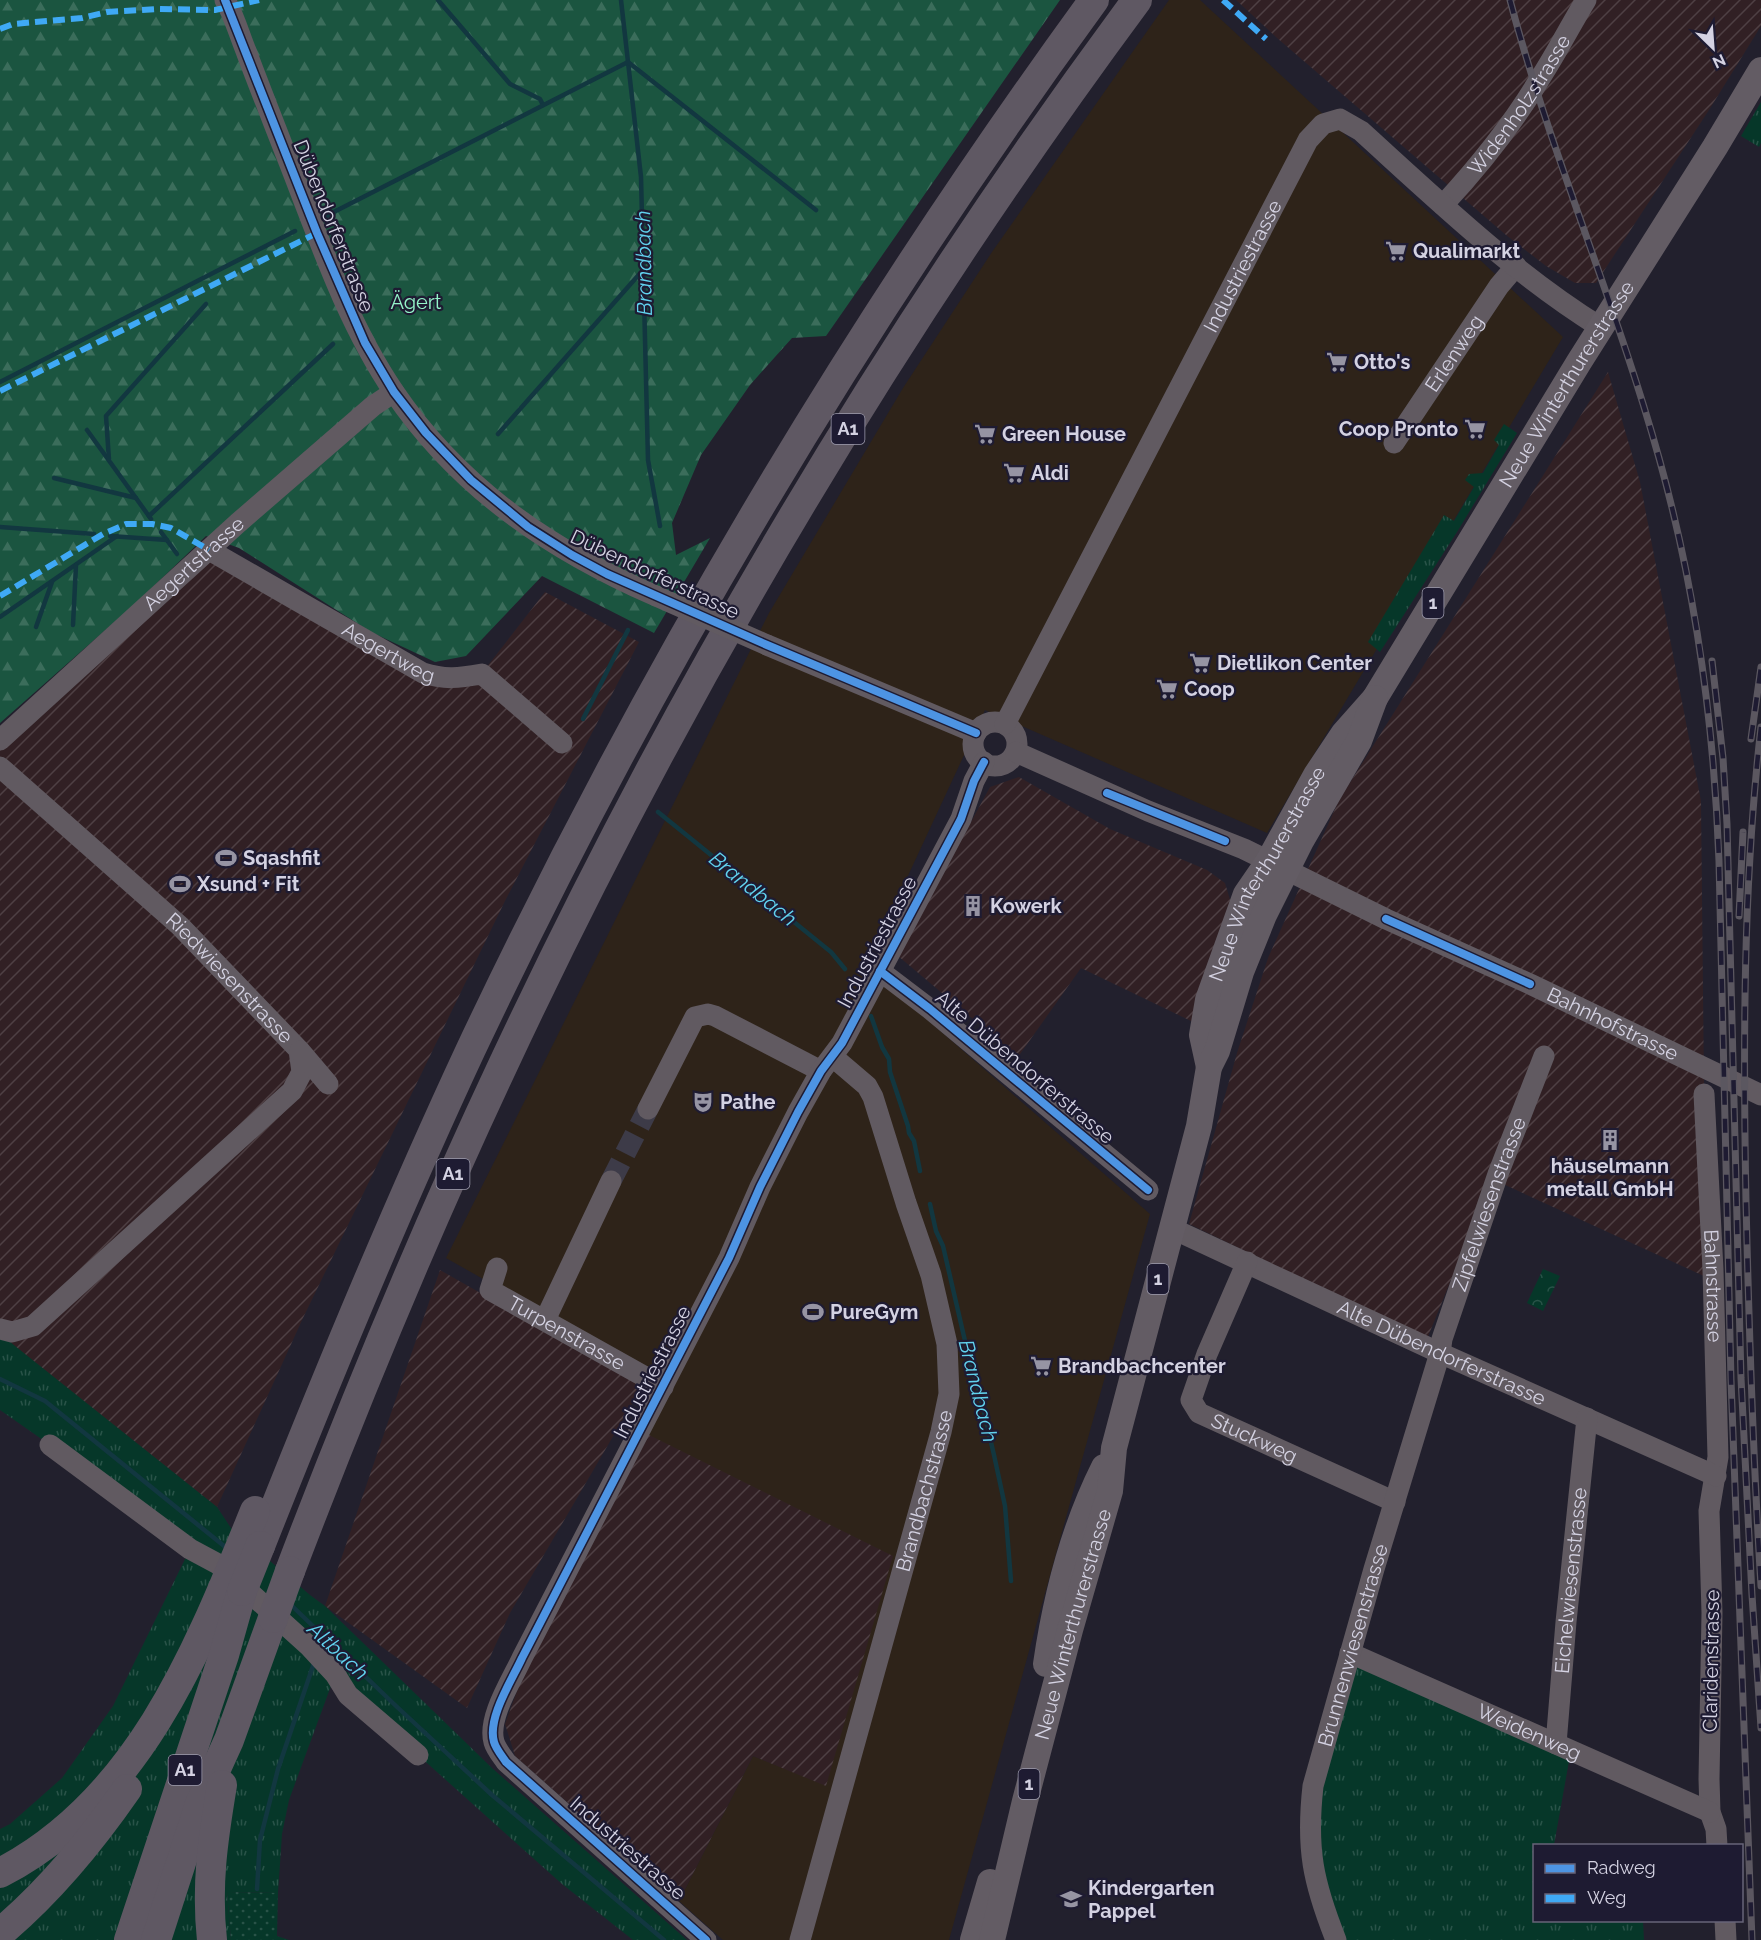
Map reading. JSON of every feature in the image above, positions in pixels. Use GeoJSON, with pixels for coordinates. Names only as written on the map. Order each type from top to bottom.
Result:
{"type":"FeatureCollection","features":[{"type":"Feature","properties":{"kind":"highway","name":"A1"},"geometry":{"type":"LineString","coordinates":[[129,1940],[224,1655],[240,1595],[366,1284],[449,1097],[542,904],[695,618],[812,421],[896,287],[990,147],[1094,0]]}},
{"type":"Feature","properties":{"kind":"highway","name":"A1"},"geometry":{"type":"LineString","coordinates":[[156,1940],[200,1804],[230,1740],[290,1571],[381,1340],[472,1132],[573,920],[656,761],[761,574],[882,373],[1018,166],[1137,0]]}},
{"type":"Feature","properties":{"kind":"highway"},"geometry":{"type":"LineString","coordinates":[[0,1873],[42,1847],[89,1807],[116,1778],[172,1697],[195,1653],[221,1593],[328,1333],[366,1284]]}},
{"type":"Feature","properties":{"kind":"highway"},"geometry":{"type":"LineString","coordinates":[[0,1934],[53,1882],[113,1810],[188,1697],[240,1595]]}},
{"type":"Feature","properties":{"kind":"highway"},"geometry":{"type":"LineString","coordinates":[[212,1940],[209,1870],[230,1740]]}},
{"type":"Feature","properties":{"kind":"main road","name":"Neue Winterthurerstrasse"},"geometry":{"type":"LineString","coordinates":[[992,1940],[1025,1801],[1070,1630],[1110,1491],[1114,1448],[1199,1126],[1209,1067],[1202,1035],[1208,1000],[1246,894],[1277,866],[1316,775],[1344,733],[1375,698],[1600,327],[1715,147],[1761,69]]}},
{"type":"Feature","properties":{"kind":"main road","name":"Neue Winterthurerstrasse"},"geometry":{"type":"LineString","coordinates":[[973,1940],[1042,1690],[1054,1611],[1086,1502],[1114,1448]]}},
{"type":"Feature","properties":{"kind":"street","name":"Dübendorferstrasse"},"geometry":{"type":"LineString","coordinates":[[225,0],[339,288],[365,343],[394,392],[448,458],[528,527],[607,574],[976,734]]}},
{"type":"Feature","properties":{"kind":"street","name":"Widenholzstrasse"},"geometry":{"type":"LineString","coordinates":[[1443,205],[1466,180],[1507,127],[1542,76],[1586,0]]}},
{"type":"Feature","properties":{"kind":"street","name":"Industriestrasse"},"geometry":{"type":"LineString","coordinates":[[1005,724],[1308,140],[1323,124],[1334,120],[1350,124],[1516,266],[1572,309],[1600,327]]}},
{"type":"Feature","properties":{"kind":"street","name":"Erlenweg"},"geometry":{"type":"LineString","coordinates":[[1394,443],[1498,286],[1516,266]]}},
{"type":"Feature","properties":{"kind":"street","name":"Aegertstrasse"},"geometry":{"type":"LineString","coordinates":[[0,740],[209,550],[373,406],[394,392]]}},
{"type":"Feature","properties":{"kind":"street","name":"Aegertweg"},"geometry":{"type":"LineString","coordinates":[[209,550],[423,673],[440,679],[482,674],[562,743]]}},
{"type":"Feature","properties":{"kind":"street"},"geometry":{"type":"LineString","coordinates":[[999,722],[1005,724],[1011,728],[1017,739],[1016,752],[1006,763],[991,765],[984,762],[975,753],[976,734],[986,724],[999,722]]}},
{"type":"Feature","properties":{"kind":"street"},"geometry":{"type":"LineString","coordinates":[[1016,752],[1148,811],[1244,849],[1277,866]]}},
{"type":"Feature","properties":{"kind":"street","name":"Industriestrasse"},"geometry":{"type":"LineString","coordinates":[[706,1940],[506,1762],[494,1743],[493,1724],[501,1702],[729,1257],[771,1166],[962,819],[974,782],[984,762]]}},
{"type":"Feature","properties":{"kind":"street","name":"Riedwiesenstrasse"},"geometry":{"type":"LineString","coordinates":[[0,767],[180,926],[299,1050],[302,1072],[292,1091],[33,1326],[12,1332],[0,1329]]}},
{"type":"Feature","properties":{"kind":"street","name":"Bahnhofstrasse"},"geometry":{"type":"LineString","coordinates":[[1277,866],[1761,1095]]}},
{"type":"Feature","properties":{"kind":"street","name":"Alte Dübendorferstrasse"},"geometry":{"type":"LineString","coordinates":[[880,971],[930,1009],[1148,1190]]}},
{"type":"Feature","properties":{"kind":"street","name":"Brandbachstrasse"},"geometry":{"type":"LineString","coordinates":[[648,1109],[695,1017],[708,1014],[862,1081],[873,1097],[931,1275],[947,1344],[949,1394],[941,1432],[801,1940]]}},
{"type":"Feature","properties":{"kind":"street"},"geometry":{"type":"LineString","coordinates":[[299,1050],[328,1084]]}},
{"type":"Feature","properties":{"kind":"street","name":"Zipfelwiesenstrasse"},"geometry":{"type":"LineString","coordinates":[[1440,1353],[1442,1339],[1498,1174],[1544,1056]]}},
{"type":"Feature","properties":{"kind":"street","name":"Bahnstrasse"},"geometry":{"type":"LineString","coordinates":[[1704,1094],[1713,1270],[1718,1457],[1716,1476]]}},
{"type":"Feature","properties":{"kind":"street"},"geometry":{"type":"LineString","coordinates":[[545,1320],[611,1181]]}},
{"type":"Feature","properties":{"kind":"street","name":"Alte Dübendorferstrasse"},"geometry":{"type":"LineString","coordinates":[[1171,1228],[1440,1353],[1716,1476]]}},
{"type":"Feature","properties":{"kind":"street","name":"Stuckweg"},"geometry":{"type":"LineString","coordinates":[[1247,1262],[1207,1354],[1191,1400],[1199,1413],[1395,1502]]}},
{"type":"Feature","properties":{"kind":"street","name":"Turpenstrasse"},"geometry":{"type":"LineString","coordinates":[[497,1268],[490,1290],[663,1387]]}},
{"type":"Feature","properties":{"kind":"street","name":"Brunnenwiesenstrasse"},"geometry":{"type":"LineString","coordinates":[[1336,1940],[1320,1899],[1313,1873],[1309,1818],[1313,1786],[1350,1653],[1440,1353]]}},
{"type":"Feature","properties":{"kind":"street","name":"Eichelwiesenstrasse"},"geometry":{"type":"LineString","coordinates":[[1556,1744],[1587,1418]]}},
{"type":"Feature","properties":{"kind":"street"},"geometry":{"type":"LineString","coordinates":[[50,1445],[190,1549],[218,1564],[317,1654],[335,1674],[348,1695],[418,1755]]}},
{"type":"Feature","properties":{"kind":"street","name":"Claridenstrasse"},"geometry":{"type":"LineString","coordinates":[[1716,1476],[1709,1511],[1712,1613],[1709,1779],[1710,1812],[1716,1829],[1717,1844]]}},
{"type":"Feature","properties":{"kind":"street","name":"Weidenweg"},"geometry":{"type":"LineString","coordinates":[[1350,1653],[1710,1812]]}},
{"type":"Feature","properties":{"kind":"street"},"geometry":{"type":"LineString","coordinates":[[1725,1922],[1726,1940]]}},
{"type":"Feature","properties":{"kind":"shaded area"},"geometry":{"type":"Polygon","coordinates":[[[1169,0],[1200,0],[1563,337],[1267,833],[985,710],[866,966],[1150,1214],[949,1940],[723,1940],[679,1901],[753,1756],[826,1785],[643,1432],[669,1384],[446,1258],[769,613],[903,388],[992,252],[1169,0]]]}},
{"type":"Feature","properties":{"kind":"shaded area"},"geometry":{"type":"Polygon","coordinates":[[[1236,0],[1761,0],[1761,26],[1596,283],[1575,283],[1546,266],[1506,235],[1236,0]]]}},
{"type":"Feature","properties":{"kind":"shaded area"},"geometry":{"type":"Polygon","coordinates":[[[1608,372],[1640,482],[1701,801],[1706,1277],[1492,1179],[1427,1339],[1189,1224],[1237,1053],[1268,958],[1339,800],[1608,372]]]}},
{"type":"Feature","properties":{"kind":"shaded area"},"geometry":{"type":"Polygon","coordinates":[[[209,550],[423,673],[482,673],[545,592],[639,642],[505,901],[303,1318],[217,1507],[16,1348],[0,1329],[0,740],[209,550]]]}},
{"type":"Feature","properties":{"kind":"shaded area"},"geometry":{"type":"Polygon","coordinates":[[[1019,777],[1110,829],[1207,870],[1225,883],[1231,903],[1193,1022],[1081,968],[1018,1057],[898,956],[990,787],[1019,777]]]}},
{"type":"Feature","properties":{"kind":"shaded area"},"geometry":{"type":"Polygon","coordinates":[[[440,1270],[643,1385],[510,1613],[467,1708],[325,1606],[440,1270]]]}},
{"type":"Feature","properties":{"kind":"shaded area"},"geometry":{"type":"Polygon","coordinates":[[[643,1432],[893,1556],[826,1786],[753,1756],[679,1901],[515,1756],[505,1724],[543,1620],[643,1432]]]}},
{"type":"Feature","properties":{"kind":"green space","name":"Ägert"},"geometry":{"type":"Polygon","coordinates":[[[0,0],[1060,0],[826,336],[792,338],[750,385],[701,455],[672,523],[676,555],[710,538],[654,633],[542,576],[466,656],[435,662],[371,632],[239,548],[206,536],[136,603],[0,723],[0,0]]]}},
{"type":"Feature","properties":{"kind":"green space"},"geometry":{"type":"Polygon","coordinates":[[[1761,102],[1761,143],[1759,147],[1741,136],[1761,102]]]}},
{"type":"Feature","properties":{"kind":"green space"},"geometry":{"type":"Polygon","coordinates":[[[1504,424],[1517,433],[1380,652],[1368,642],[1444,515],[1454,521],[1474,487],[1465,480],[1469,474],[1483,473],[1499,445],[1494,440],[1504,424]]]}},
{"type":"Feature","properties":{"kind":"green space"},"geometry":{"type":"Polygon","coordinates":[[[1543,1269],[1560,1276],[1543,1311],[1527,1303],[1543,1269]]]}},
{"type":"Feature","properties":{"kind":"green space"},"geometry":{"type":"Polygon","coordinates":[[[0,1334],[217,1507],[231,1528],[325,1606],[492,1768],[687,1940],[633,1940],[562,1884],[418,1755],[335,1675],[289,1800],[282,1834],[278,1893],[227,1892],[231,1940],[0,1940],[0,1829],[10,1824],[62,1778],[113,1706],[190,1549],[73,1461],[0,1410],[0,1334]]]}},
{"type":"Feature","properties":{"kind":"green space"},"geometry":{"type":"Polygon","coordinates":[[[1350,1653],[1571,1750],[1554,1844],[1533,1844],[1533,1922],[1643,1922],[1644,1940],[1336,1940],[1310,1845],[1350,1653]]]}},
{"type":"Feature","properties":{"kind":"green space"},"geometry":{"type":"Polygon","coordinates":[[[227,1892],[278,1893],[277,1936],[289,1940],[231,1940],[227,1892]]]}},
{"type":"Feature","properties":{"kind":"waterway"},"geometry":{"type":"LineString","coordinates":[[438,0],[510,84],[540,99],[543,105]]}},
{"type":"Feature","properties":{"kind":"waterway","name":"Brandbach"},"geometry":{"type":"LineString","coordinates":[[621,0],[641,177],[648,460],[660,526]]}},
{"type":"Feature","properties":{"kind":"waterway"},"geometry":{"type":"LineString","coordinates":[[324,217],[628,62],[816,210]]}},
{"type":"Feature","properties":{"kind":"waterway"},"geometry":{"type":"LineString","coordinates":[[0,382],[295,231]]}},
{"type":"Feature","properties":{"kind":"waterway"},"geometry":{"type":"LineString","coordinates":[[498,434],[643,270]]}},
{"type":"Feature","properties":{"kind":"waterway"},"geometry":{"type":"LineString","coordinates":[[109,460],[106,416],[206,304]]}},
{"type":"Feature","properties":{"kind":"waterway"},"geometry":{"type":"LineString","coordinates":[[149,516],[333,344]]}},
{"type":"Feature","properties":{"kind":"waterway"},"geometry":{"type":"LineString","coordinates":[[87,430],[151,519]]}},
{"type":"Feature","properties":{"kind":"waterway"},"geometry":{"type":"LineString","coordinates":[[54,478],[136,498]]}},
{"type":"Feature","properties":{"kind":"waterway"},"geometry":{"type":"LineString","coordinates":[[0,527],[94,534]]}},
{"type":"Feature","properties":{"kind":"waterway"},"geometry":{"type":"LineString","coordinates":[[161,532],[177,554]]}},
{"type":"Feature","properties":{"kind":"waterway"},"geometry":{"type":"LineString","coordinates":[[110,536],[167,540]]}},
{"type":"Feature","properties":{"kind":"waterway"},"geometry":{"type":"LineString","coordinates":[[0,617],[117,536]]}},
{"type":"Feature","properties":{"kind":"waterway"},"geometry":{"type":"LineString","coordinates":[[73,625],[76,565]]}},
{"type":"Feature","properties":{"kind":"waterway"},"geometry":{"type":"LineString","coordinates":[[36,627],[52,582]]}},
{"type":"Feature","properties":{"kind":"waterway","name":"Brandbach"},"geometry":{"type":"LineString","coordinates":[[583,719],[628,630]]}},
{"type":"Feature","properties":{"kind":"waterway","name":"Brandbach"},"geometry":{"type":"LineString","coordinates":[[658,812],[831,952],[845,969]]}},
{"type":"Feature","properties":{"kind":"waterway","name":"Brandbach"},"geometry":{"type":"LineString","coordinates":[[871,1016],[882,1047],[889,1059],[890,1072],[909,1133],[914,1141],[920,1171]]}},
{"type":"Feature","properties":{"kind":"waterway","name":"Brandbach"},"geometry":{"type":"LineString","coordinates":[[930,1204],[936,1231],[943,1246],[1005,1506],[1011,1581]]}},
{"type":"Feature","properties":{"kind":"waterway","name":"Altbach"},"geometry":{"type":"LineString","coordinates":[[0,1379],[45,1401],[229,1550]]}},
{"type":"Feature","properties":{"kind":"waterway","name":"Altbach"},"geometry":{"type":"LineString","coordinates":[[289,1603],[492,1795],[664,1940]]}},
{"type":"Feature","properties":{"kind":"waterway"},"geometry":{"type":"LineString","coordinates":[[257,1889],[260,1840],[278,1769],[315,1660]]}},
{"type":"Feature","properties":{"kind":"tunnel"},"geometry":{"type":"LineString","coordinates":[[611,1181],[648,1109]]}},
{"type":"Feature","properties":{"kind":"railway"},"geometry":{"type":"LineString","coordinates":[[1510,0],[1526,58],[1642,400],[1659,458],[1693,607],[1708,708],[1719,861],[1731,1380],[1752,1940]]}},
{"type":"Feature","properties":{"kind":"railway"},"geometry":{"type":"LineString","coordinates":[[1712,661],[1723,758],[1727,824],[1741,1378],[1761,1728]]}},
{"type":"Feature","properties":{"kind":"railway"},"geometry":{"type":"LineString","coordinates":[[1751,739],[1761,667]]}},
{"type":"Feature","properties":{"kind":"railway"},"geometry":{"type":"LineString","coordinates":[[1761,727],[1748,905],[1745,1083],[1750,1346],[1761,1586]]}},
{"type":"Feature","properties":{"kind":"railway"},"geometry":{"type":"LineString","coordinates":[[1739,916],[1743,832]]}},
{"type":"Feature","properties":{"kind":"marked path"},"geometry":{"type":"LineString","coordinates":[[0,29],[13,24],[82,18],[107,12],[157,9],[215,10],[259,0]]}},
{"type":"Feature","properties":{"kind":"marked path"},"geometry":{"type":"LineString","coordinates":[[1223,0],[1266,39]]}},
{"type":"Feature","properties":{"kind":"marked path"},"geometry":{"type":"LineString","coordinates":[[0,391],[317,233]]}},
{"type":"Feature","properties":{"kind":"marked path"},"geometry":{"type":"LineString","coordinates":[[0,596],[103,534],[126,524],[152,524],[171,528],[209,550]]}},
{"type":"Feature","properties":{"kind":"cycle path"},"geometry":{"type":"LineString","coordinates":[[225,0],[317,233],[365,343],[394,392],[426,433],[471,480],[528,527],[607,574],[767,645],[976,733]]}},
{"type":"Feature","properties":{"kind":"cycle path"},"geometry":{"type":"LineString","coordinates":[[706,1940],[506,1762],[494,1742],[494,1722],[507,1688],[729,1258],[760,1187],[798,1112],[821,1071],[842,1043],[961,819],[974,781],[984,762]]}},
{"type":"Feature","properties":{"kind":"cycle path"},"geometry":{"type":"LineString","coordinates":[[1107,793],[1225,841]]}},
{"type":"Feature","properties":{"kind":"cycle path"},"geometry":{"type":"LineString","coordinates":[[1386,919],[1530,984]]}},
{"type":"Feature","properties":{"kind":"cycle path"},"geometry":{"type":"LineString","coordinates":[[880,971],[930,1009],[1148,1190]]}},
{"type":"Feature","properties":{"kind":"place","name":"Qualimarkt"},"geometry":{"type":"Point","coordinates":[1396,251]}},
{"type":"Feature","properties":{"kind":"place","name":"Otto's"},"geometry":{"type":"Point","coordinates":[1337,362]}},
{"type":"Feature","properties":{"kind":"place","name":"Coop Pronto"},"geometry":{"type":"Point","coordinates":[1475,429]}},
{"type":"Feature","properties":{"kind":"place","name":"Green House"},"geometry":{"type":"Point","coordinates":[985,434]}},
{"type":"Feature","properties":{"kind":"place","name":"Aldi"},"geometry":{"type":"Point","coordinates":[1014,473]}},
{"type":"Feature","properties":{"kind":"place","name":"Dietlikon Center"},"geometry":{"type":"Point","coordinates":[1200,663]}},
{"type":"Feature","properties":{"kind":"place","name":"Coop"},"geometry":{"type":"Point","coordinates":[1167,689]}},
{"type":"Feature","properties":{"kind":"place","name":"Sqashfit"},"geometry":{"type":"Point","coordinates":[226,858]}},
{"type":"Feature","properties":{"kind":"place","name":"Xsund + Fit"},"geometry":{"type":"Point","coordinates":[180,884]}},
{"type":"Feature","properties":{"kind":"place","name":"Kowerk"},"geometry":{"type":"Point","coordinates":[973,906]}},
{"type":"Feature","properties":{"kind":"place","name":"Pathe"},"geometry":{"type":"Point","coordinates":[703,1102]}},
{"type":"Feature","properties":{"kind":"place","name":"häuselmann metall GmbH"},"geometry":{"type":"Point","coordinates":[1610,1140]}},
{"type":"Feature","properties":{"kind":"place","name":"PureGym"},"geometry":{"type":"Point","coordinates":[813,1312]}},
{"type":"Feature","properties":{"kind":"place","name":"Brandbachcenter"},"geometry":{"type":"Point","coordinates":[1041,1366]}},
{"type":"Feature","properties":{"kind":"place","name":"Kindergarten Pappel"},"geometry":{"type":"Point","coordinates":[1071,1899]}}]}
